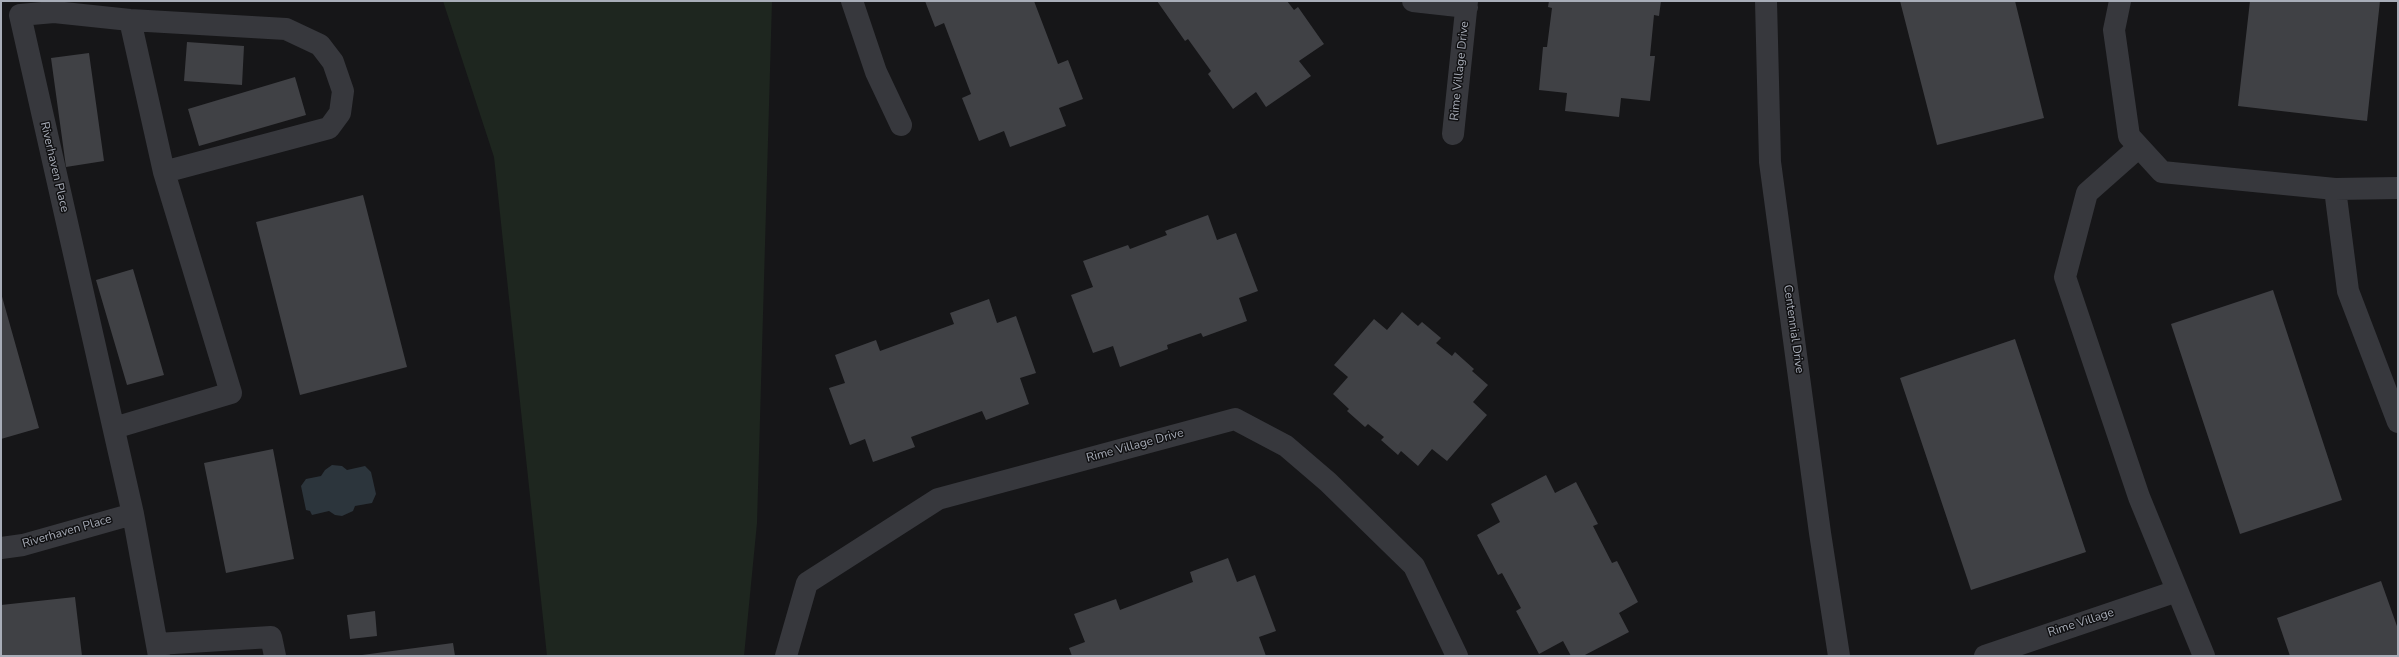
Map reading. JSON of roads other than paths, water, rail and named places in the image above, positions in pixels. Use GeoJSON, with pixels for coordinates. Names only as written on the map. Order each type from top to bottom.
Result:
{"type":"FeatureCollection","features":[{"type":"Feature","properties":{"kind":"street"},"geometry":{"type":"LineString","coordinates":[[852,1],[876,72],[901,125]]}},
{"type":"Feature","properties":{"kind":"street","name":"Rime Village Drive"},"geometry":{"type":"LineString","coordinates":[[1413,1],[1467,4],[1453,134]]}},
{"type":"Feature","properties":{"kind":"street","name":"Centennial Drive"},"geometry":{"type":"LineString","coordinates":[[1766,1],[1770,162],[1819,525],[1839,656]]}},
{"type":"Feature","properties":{"kind":"street"},"geometry":{"type":"LineString","coordinates":[[2120,1],[2114,30],[2129,136],[2162,172],[2336,189],[2398,188]]}},
{"type":"Feature","properties":{"kind":"street","name":"Riverhaven Place"},"geometry":{"type":"LineString","coordinates":[[164,172],[329,128],[340,113],[343,91],[334,62],[320,45],[286,28],[130,20],[54,12],[20,15],[133,514],[158,650],[271,637],[274,656]]}},
{"type":"Feature","properties":{"kind":"street"},"geometry":{"type":"LineString","coordinates":[[114,428],[231,393],[164,172],[130,20]]}},
{"type":"Feature","properties":{"kind":"street"},"geometry":{"type":"LineString","coordinates":[[2139,147],[2088,193],[2065,277],[2139,497],[2204,656]]}},
{"type":"Feature","properties":{"kind":"street"},"geometry":{"type":"LineString","coordinates":[[2336,189],[2348,291],[2398,422]]}},
{"type":"Feature","properties":{"kind":"street","name":"Rime Village Drive"},"geometry":{"type":"LineString","coordinates":[[786,656],[807,583],[938,499],[1235,419],[1286,446],[1328,482],[1414,566],[1457,656]]}},
{"type":"Feature","properties":{"kind":"street","name":"Riverhaven Place"},"geometry":{"type":"LineString","coordinates":[[1,548],[23,545],[133,514]]}},
{"type":"Feature","properties":{"kind":"street","name":"Rime Village"},"geometry":{"type":"LineString","coordinates":[[1985,656],[2177,591]]}}]}
